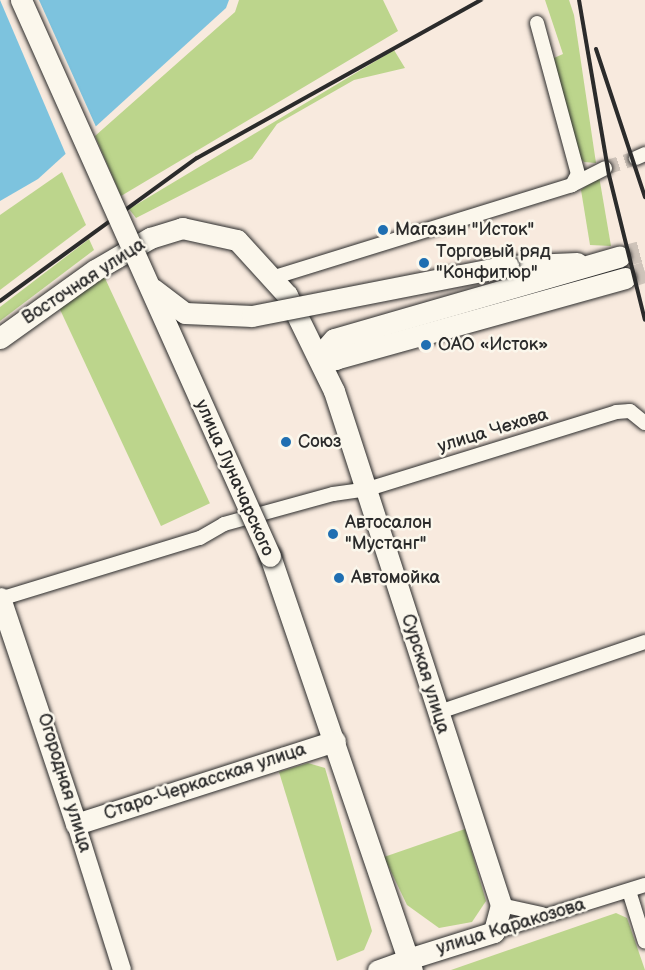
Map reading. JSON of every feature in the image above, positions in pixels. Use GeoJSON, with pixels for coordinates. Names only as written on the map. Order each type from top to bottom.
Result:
{"type":"FeatureCollection","features":[{"type":"Feature","properties":{"kind":"main road","name":"улица Луначарского"},"geometry":{"type":"LineString","coordinates":[[21,0],[270,556],[410,965]]}},
{"type":"Feature","properties":{"kind":"main road","name":"Восточная улица"},"geometry":{"type":"LineString","coordinates":[[0,338],[95,270],[150,238],[182,228],[237,240],[275,277],[320,355],[334,391]]}},
{"type":"Feature","properties":{"kind":"main road"},"geometry":{"type":"LineString","coordinates":[[307,332],[334,339],[596,264]]}},
{"type":"Feature","properties":{"kind":"main road"},"geometry":{"type":"LineString","coordinates":[[146,279],[162,300],[210,317],[252,315],[508,266],[596,264],[622,267],[335,359],[320,355],[334,339]]}},
{"type":"Feature","properties":{"kind":"main road"},"geometry":{"type":"LineString","coordinates":[[334,391],[339,373],[357,352]]}},
{"type":"Feature","properties":{"kind":"main road","name":"Сурская улица"},"geometry":{"type":"LineString","coordinates":[[334,391],[368,489],[436,713],[501,905]]}},
{"type":"Feature","properties":{"kind":"main road","name":"Огородная улица"},"geometry":{"type":"LineString","coordinates":[[0,599],[123,970]]}},
{"type":"Feature","properties":{"kind":"main road","name":"Старо-Черкасская улица"},"geometry":{"type":"LineString","coordinates":[[76,824],[334,741]]}},
{"type":"Feature","properties":{"kind":"main road"},"geometry":{"type":"LineString","coordinates":[[494,932],[501,905]]}},
{"type":"Feature","properties":{"kind":"main road","name":"улица Каракозова"},"geometry":{"type":"LineString","coordinates":[[377,970],[410,965],[494,932]]}},
{"type":"Feature","properties":{"kind":"street"},"geometry":{"type":"LineString","coordinates":[[537,23],[578,174],[572,185]]}},
{"type":"Feature","properties":{"kind":"street"},"geometry":{"type":"LineString","coordinates":[[275,277],[572,185],[605,168]]}},
{"type":"Feature","properties":{"kind":"street","name":"улица Чехова"},"geometry":{"type":"LineString","coordinates":[[0,599],[200,538],[268,511],[368,489],[630,411],[645,423]]}},
{"type":"Feature","properties":{"kind":"street"},"geometry":{"type":"LineString","coordinates":[[436,713],[645,642]]}},
{"type":"Feature","properties":{"kind":"street","name":"улица Каракозова"},"geometry":{"type":"LineString","coordinates":[[494,932],[645,885]]}},
{"type":"Feature","properties":{"kind":"street"},"geometry":{"type":"LineString","coordinates":[[628,891],[645,942]]}},
{"type":"Feature","properties":{"kind":"street"},"geometry":{"type":"LineString","coordinates":[[501,905],[547,914]]}},
{"type":"Feature","properties":{"kind":"green space"},"geometry":{"type":"Polygon","coordinates":[[[239,0],[383,0],[398,31],[121,196],[95,136],[235,12],[239,0]]]}},
{"type":"Feature","properties":{"kind":"green space"},"geometry":{"type":"Polygon","coordinates":[[[545,0],[569,0],[574,15],[596,163],[584,162],[574,151],[554,58],[563,54],[545,0]]]}},
{"type":"Feature","properties":{"kind":"green space"},"geometry":{"type":"Polygon","coordinates":[[[394,50],[405,68],[354,80],[277,124],[252,159],[136,218],[129,209],[394,50]]]}},
{"type":"Feature","properties":{"kind":"green space"},"geometry":{"type":"Polygon","coordinates":[[[62,172],[86,225],[0,290],[0,215],[62,172]]]}},
{"type":"Feature","properties":{"kind":"green space"},"geometry":{"type":"Polygon","coordinates":[[[599,176],[611,246],[590,245],[581,190],[599,176]]]}},
{"type":"Feature","properties":{"kind":"green space"},"geometry":{"type":"Polygon","coordinates":[[[89,239],[94,250],[0,321],[0,307],[89,239]]]}},
{"type":"Feature","properties":{"kind":"green space"},"geometry":{"type":"Polygon","coordinates":[[[103,274],[210,503],[161,526],[54,297],[103,274]]]}},
{"type":"Feature","properties":{"kind":"green space"},"geometry":{"type":"Polygon","coordinates":[[[308,763],[325,768],[372,931],[364,950],[337,961],[279,772],[308,763]]]}},
{"type":"Feature","properties":{"kind":"green space"},"geometry":{"type":"Polygon","coordinates":[[[465,829],[486,901],[472,922],[439,928],[407,905],[384,857],[465,829]]]}},
{"type":"Feature","properties":{"kind":"green space"},"geometry":{"type":"Polygon","coordinates":[[[616,913],[627,918],[645,970],[451,970],[616,913]]]}},
{"type":"Feature","properties":{"kind":"water"},"geometry":{"type":"Polygon","coordinates":[[[0,0],[229,0],[226,8],[38,179],[0,201],[0,0]]]}},
{"type":"Feature","properties":{"kind":"pier"},"geometry":{"type":"Polygon","coordinates":[[[0,0],[39,0],[97,129],[67,157],[0,0]]]}},
{"type":"Feature","properties":{"kind":"tunnel"},"geometry":{"type":"LineString","coordinates":[[605,168],[636,158]]}},
{"type":"Feature","properties":{"kind":"tunnel"},"geometry":{"type":"LineString","coordinates":[[619,257],[645,250]]}},
{"type":"Feature","properties":{"kind":"tunnel"},"geometry":{"type":"LineString","coordinates":[[625,278],[645,272]]}},
{"type":"Feature","properties":{"kind":"railway"},"geometry":{"type":"LineString","coordinates":[[0,301],[197,158],[481,0]]}},
{"type":"Feature","properties":{"kind":"railway"},"geometry":{"type":"LineString","coordinates":[[579,0],[609,175],[645,320]]}},
{"type":"Feature","properties":{"kind":"railway"},"geometry":{"type":"LineString","coordinates":[[596,49],[645,197]]}},
{"type":"Feature","properties":{"kind":"place","name":"Магазин \"Исток\""},"geometry":{"type":"Point","coordinates":[383,230]}},
{"type":"Feature","properties":{"kind":"place","name":"Торговый ряд \"Конфитюр\""},"geometry":{"type":"Point","coordinates":[424,263]}},
{"type":"Feature","properties":{"kind":"place","name":"ОАО «Исток»"},"geometry":{"type":"Point","coordinates":[426,345]}},
{"type":"Feature","properties":{"kind":"place","name":"Союз"},"geometry":{"type":"Point","coordinates":[286,442]}},
{"type":"Feature","properties":{"kind":"place","name":"Автосалон \"Мустанг\""},"geometry":{"type":"Point","coordinates":[333,534]}},
{"type":"Feature","properties":{"kind":"place","name":"Автомойка"},"geometry":{"type":"Point","coordinates":[339,578]}}]}
